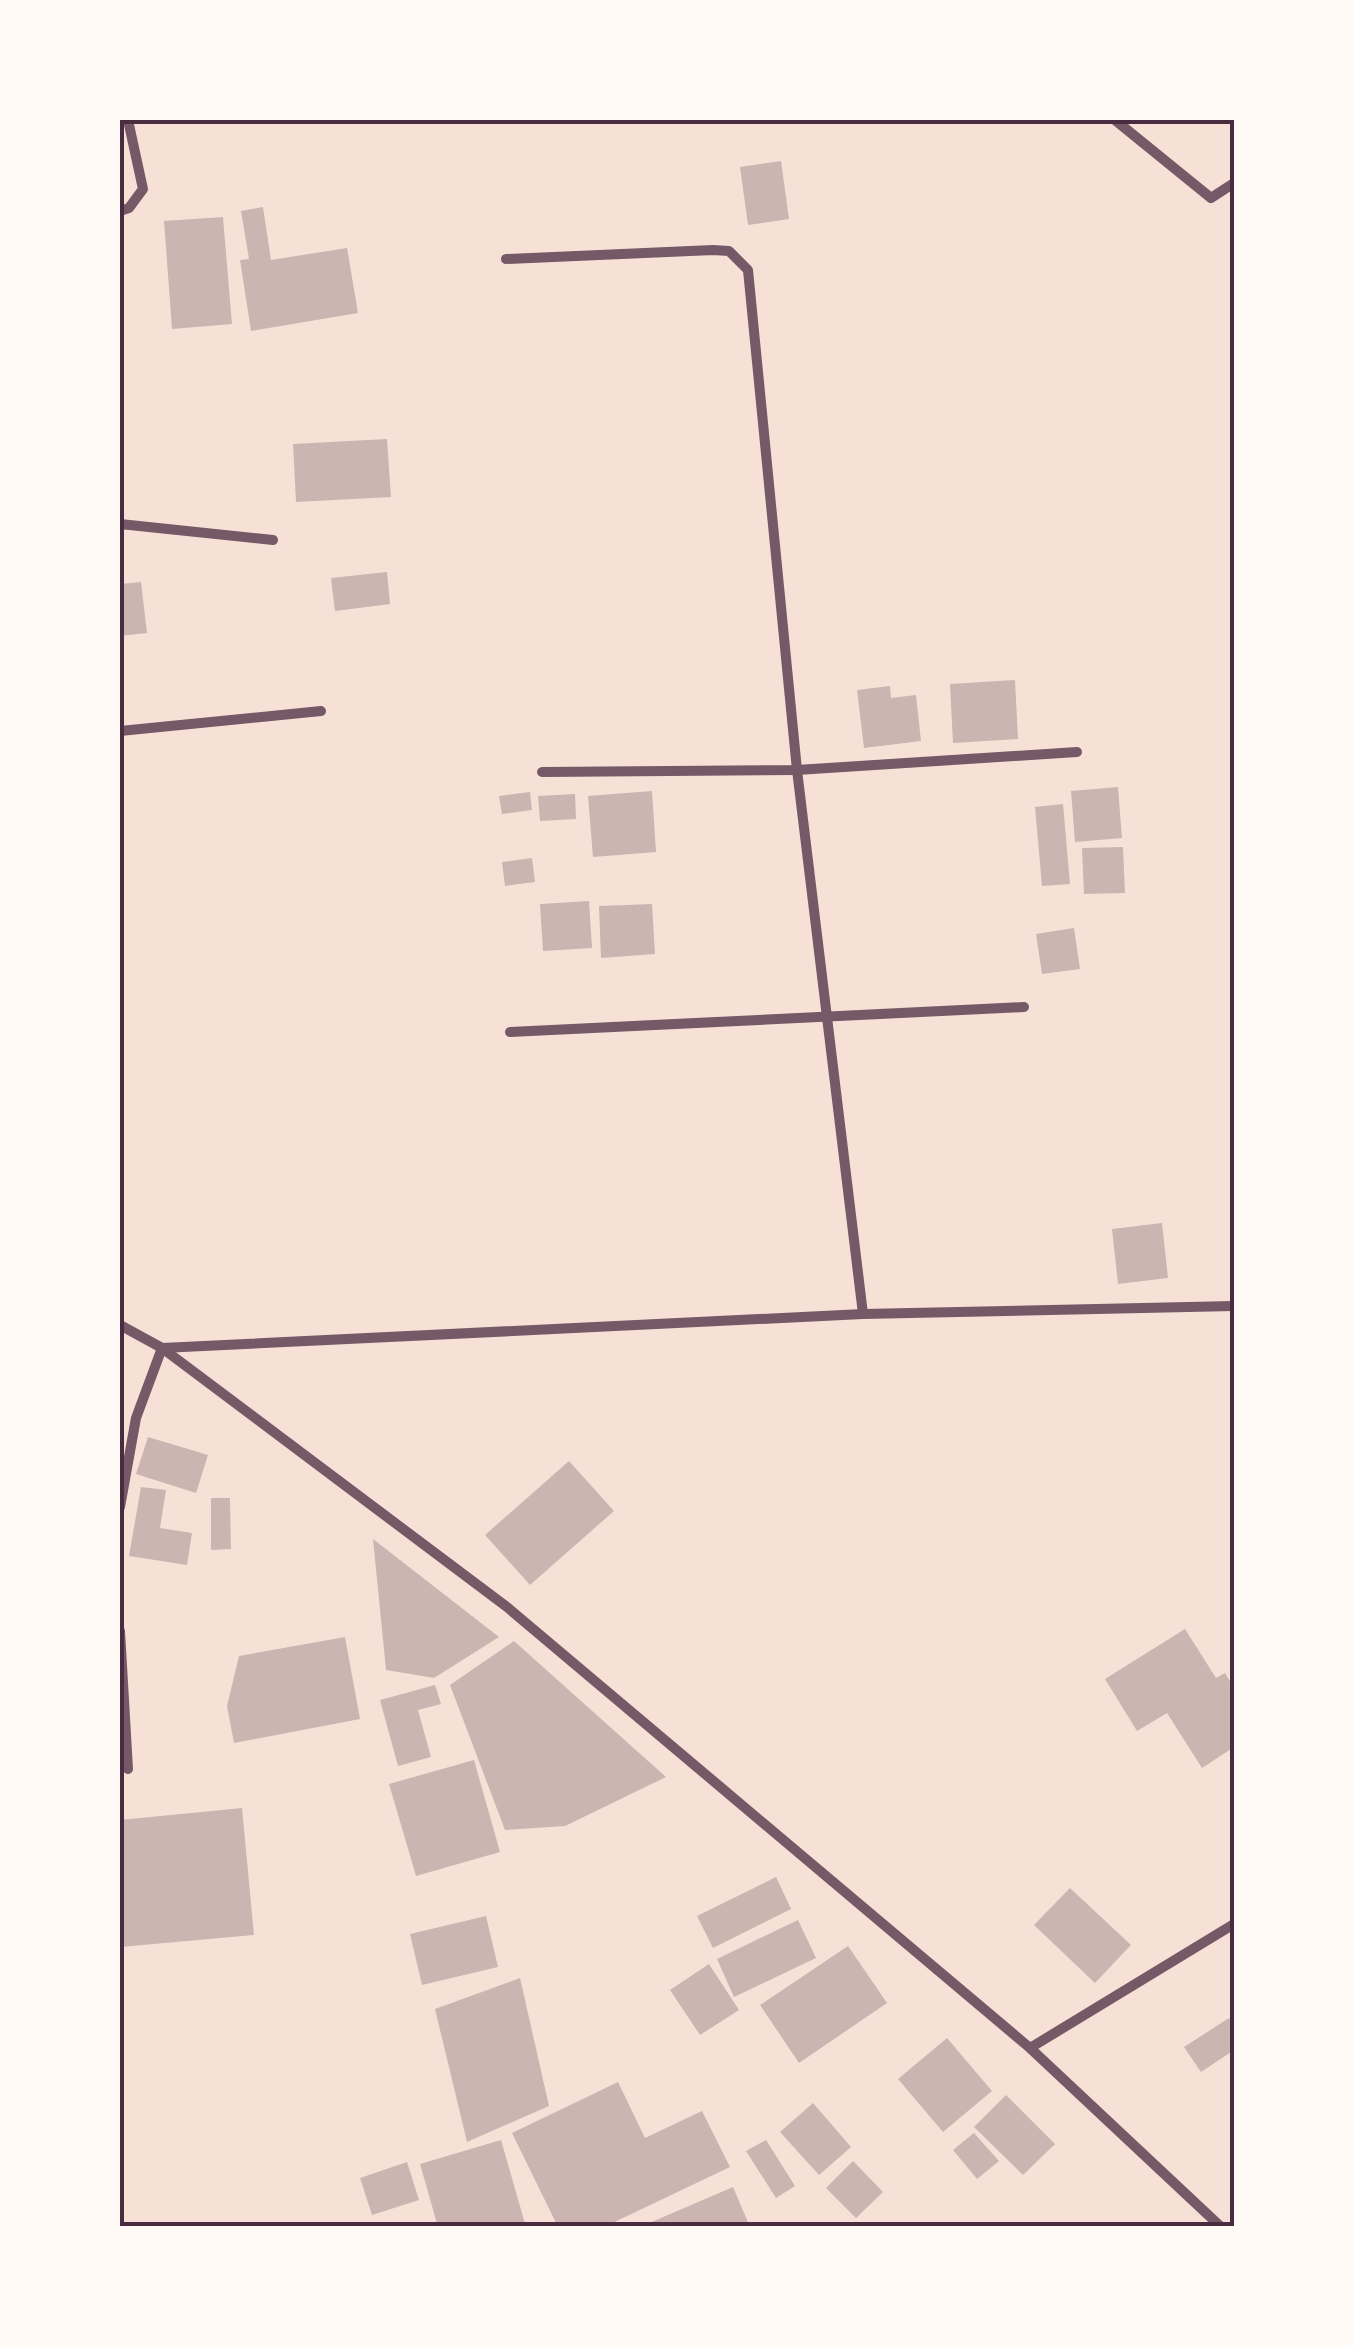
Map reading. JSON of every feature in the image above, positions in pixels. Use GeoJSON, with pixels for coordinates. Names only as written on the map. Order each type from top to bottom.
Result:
{"type":"FeatureCollection","features":[{"type":"Feature","properties":{"kind":"street"},"geometry":{"type":"LineString","coordinates":[[120,211],[129,208],[142,189],[128,120]]}},
{"type":"Feature","properties":{"kind":"street"},"geometry":{"type":"LineString","coordinates":[[1115,120],[1211,198],[1234,183]]}},
{"type":"Feature","properties":{"kind":"street"},"geometry":{"type":"LineString","coordinates":[[506,259],[713,250],[729,251],[748,270],[797,770],[863,1314]]}},
{"type":"Feature","properties":{"kind":"street"},"geometry":{"type":"LineString","coordinates":[[120,524],[272,540]]}},
{"type":"Feature","properties":{"kind":"street"},"geometry":{"type":"LineString","coordinates":[[120,730],[320,711]]}},
{"type":"Feature","properties":{"kind":"street"},"geometry":{"type":"LineString","coordinates":[[542,772],[797,770],[1077,752]]}},
{"type":"Feature","properties":{"kind":"street"},"geometry":{"type":"LineString","coordinates":[[510,1032],[1024,1006]]}},
{"type":"Feature","properties":{"kind":"street"},"geometry":{"type":"LineString","coordinates":[[162,1348],[863,1314],[1234,1306]]}},
{"type":"Feature","properties":{"kind":"street"},"geometry":{"type":"LineString","coordinates":[[120,1325],[162,1348],[506,1607],[1030,2048],[1221,2227]]}},
{"type":"Feature","properties":{"kind":"street"},"geometry":{"type":"LineString","coordinates":[[120,1507],[136,1418],[162,1348]]}},
{"type":"Feature","properties":{"kind":"street"},"geometry":{"type":"LineString","coordinates":[[120,1632],[128,1769]]}},
{"type":"Feature","properties":{"kind":"street"},"geometry":{"type":"LineString","coordinates":[[1030,2048],[1234,1924]]}},
{"type":"Feature","properties":{"kind":"building"},"geometry":{"type":"Polygon","coordinates":[[[781,161],[789,219],[748,225],[740,167],[781,161]]]}},
{"type":"Feature","properties":{"kind":"building"},"geometry":{"type":"Polygon","coordinates":[[[263,207],[271,260],[347,248],[358,313],[251,331],[240,260],[249,259],[241,211],[263,207]]]}},
{"type":"Feature","properties":{"kind":"building"},"geometry":{"type":"Polygon","coordinates":[[[223,217],[232,324],[172,329],[164,221],[223,217]]]}},
{"type":"Feature","properties":{"kind":"building"},"geometry":{"type":"Polygon","coordinates":[[[387,439],[391,497],[296,502],[293,444],[387,439]]]}},
{"type":"Feature","properties":{"kind":"building"},"geometry":{"type":"Polygon","coordinates":[[[387,572],[390,604],[335,611],[331,578],[387,572]]]}},
{"type":"Feature","properties":{"kind":"building"},"geometry":{"type":"Polygon","coordinates":[[[141,582],[147,633],[120,636],[120,584],[141,582]]]}},
{"type":"Feature","properties":{"kind":"building"},"geometry":{"type":"Polygon","coordinates":[[[1015,680],[1018,739],[953,743],[950,684],[1015,680]]]}},
{"type":"Feature","properties":{"kind":"building"},"geometry":{"type":"Polygon","coordinates":[[[890,686],[891,698],[916,695],[921,741],[864,748],[857,690],[890,686]]]}},
{"type":"Feature","properties":{"kind":"building"},"geometry":{"type":"Polygon","coordinates":[[[1118,787],[1122,838],[1075,842],[1071,791],[1118,787]]]}},
{"type":"Feature","properties":{"kind":"building"},"geometry":{"type":"Polygon","coordinates":[[[652,791],[656,852],[593,857],[588,796],[652,791]]]}},
{"type":"Feature","properties":{"kind":"building"},"geometry":{"type":"Polygon","coordinates":[[[530,792],[532,810],[502,814],[499,796],[530,792]]]}},
{"type":"Feature","properties":{"kind":"building"},"geometry":{"type":"Polygon","coordinates":[[[575,794],[576,819],[540,821],[538,796],[575,794]]]}},
{"type":"Feature","properties":{"kind":"building"},"geometry":{"type":"Polygon","coordinates":[[[1063,804],[1070,884],[1042,886],[1035,807],[1063,804]]]}},
{"type":"Feature","properties":{"kind":"building"},"geometry":{"type":"Polygon","coordinates":[[[1123,847],[1125,893],[1084,894],[1082,848],[1123,847]]]}},
{"type":"Feature","properties":{"kind":"building"},"geometry":{"type":"Polygon","coordinates":[[[532,858],[535,882],[505,886],[502,862],[532,858]]]}},
{"type":"Feature","properties":{"kind":"building"},"geometry":{"type":"Polygon","coordinates":[[[589,901],[592,948],[543,951],[540,904],[589,901]]]}},
{"type":"Feature","properties":{"kind":"building"},"geometry":{"type":"Polygon","coordinates":[[[652,904],[655,954],[601,958],[599,906],[652,904]]]}},
{"type":"Feature","properties":{"kind":"building"},"geometry":{"type":"Polygon","coordinates":[[[1074,928],[1080,969],[1042,974],[1036,934],[1074,928]]]}},
{"type":"Feature","properties":{"kind":"building"},"geometry":{"type":"Polygon","coordinates":[[[1162,1223],[1168,1278],[1118,1284],[1112,1229],[1162,1223]]]}},
{"type":"Feature","properties":{"kind":"building"},"geometry":{"type":"Polygon","coordinates":[[[148,1437],[208,1455],[196,1493],[136,1474],[148,1437]]]}},
{"type":"Feature","properties":{"kind":"building"},"geometry":{"type":"Polygon","coordinates":[[[569,1461],[614,1511],[530,1585],[485,1535],[569,1461]]]}},
{"type":"Feature","properties":{"kind":"building"},"geometry":{"type":"Polygon","coordinates":[[[141,1487],[166,1490],[160,1528],[192,1533],[187,1565],[129,1556],[141,1487]]]}},
{"type":"Feature","properties":{"kind":"building"},"geometry":{"type":"Polygon","coordinates":[[[211,1498],[230,1498],[231,1549],[211,1550],[211,1498]]]}},
{"type":"Feature","properties":{"kind":"building"},"geometry":{"type":"Polygon","coordinates":[[[373,1539],[499,1637],[434,1678],[386,1670],[373,1539]]]}},
{"type":"Feature","properties":{"kind":"building"},"geometry":{"type":"Polygon","coordinates":[[[1185,1629],[1216,1678],[1225,1673],[1234,1688],[1234,1747],[1202,1768],[1167,1713],[1137,1731],[1105,1679],[1185,1629]]]}},
{"type":"Feature","properties":{"kind":"building"},"geometry":{"type":"Polygon","coordinates":[[[345,1637],[360,1719],[234,1743],[227,1706],[239,1656],[345,1637]]]}},
{"type":"Feature","properties":{"kind":"building"},"geometry":{"type":"Polygon","coordinates":[[[514,1641],[666,1777],[565,1826],[505,1830],[450,1685],[514,1641]]]}},
{"type":"Feature","properties":{"kind":"building"},"geometry":{"type":"Polygon","coordinates":[[[435,1685],[441,1704],[418,1710],[431,1757],[398,1766],[380,1700],[435,1685]]]}},
{"type":"Feature","properties":{"kind":"building"},"geometry":{"type":"Polygon","coordinates":[[[474,1760],[500,1852],[416,1876],[389,1784],[474,1760]]]}},
{"type":"Feature","properties":{"kind":"building"},"geometry":{"type":"Polygon","coordinates":[[[242,1808],[254,1935],[120,1947],[120,1820],[242,1808]]]}},
{"type":"Feature","properties":{"kind":"building"},"geometry":{"type":"Polygon","coordinates":[[[776,1877],[791,1909],[713,1948],[697,1916],[776,1877]]]}},
{"type":"Feature","properties":{"kind":"building"},"geometry":{"type":"Polygon","coordinates":[[[1070,1888],[1131,1945],[1095,1983],[1034,1925],[1070,1888]]]}},
{"type":"Feature","properties":{"kind":"building"},"geometry":{"type":"Polygon","coordinates":[[[486,1916],[498,1967],[422,1985],[410,1934],[486,1916]]]}},
{"type":"Feature","properties":{"kind":"building"},"geometry":{"type":"Polygon","coordinates":[[[798,1920],[816,1958],[734,1997],[717,1959],[798,1920]]]}},
{"type":"Feature","properties":{"kind":"building"},"geometry":{"type":"Polygon","coordinates":[[[848,1946],[887,2003],[799,2063],[760,2005],[848,1946]]]}},
{"type":"Feature","properties":{"kind":"building"},"geometry":{"type":"Polygon","coordinates":[[[709,1964],[739,2010],[700,2035],[670,1990],[709,1964]]]}},
{"type":"Feature","properties":{"kind":"building"},"geometry":{"type":"Polygon","coordinates":[[[520,1978],[549,2106],[467,2142],[435,2009],[520,1978]]]}},
{"type":"Feature","properties":{"kind":"building"},"geometry":{"type":"Polygon","coordinates":[[[1229,2018],[1234,2026],[1234,2050],[1201,2072],[1184,2047],[1229,2018]]]}},
{"type":"Feature","properties":{"kind":"building"},"geometry":{"type":"Polygon","coordinates":[[[947,2038],[992,2091],[943,2132],[898,2079],[947,2038]]]}},
{"type":"Feature","properties":{"kind":"building"},"geometry":{"type":"Polygon","coordinates":[[[618,2082],[645,2138],[702,2111],[730,2167],[604,2227],[558,2227],[512,2133],[618,2082]]]}},
{"type":"Feature","properties":{"kind":"building"},"geometry":{"type":"Polygon","coordinates":[[[1006,2095],[1055,2144],[1023,2175],[974,2127],[1006,2095]]]}},
{"type":"Feature","properties":{"kind":"building"},"geometry":{"type":"Polygon","coordinates":[[[813,2103],[851,2147],[819,2175],[780,2132],[813,2103]]]}},
{"type":"Feature","properties":{"kind":"building"},"geometry":{"type":"Polygon","coordinates":[[[974,2133],[999,2161],[977,2179],[953,2150],[974,2133]]]}},
{"type":"Feature","properties":{"kind":"building"},"geometry":{"type":"Polygon","coordinates":[[[501,2140],[526,2227],[438,2227],[420,2164],[501,2140]]]}},
{"type":"Feature","properties":{"kind":"building"},"geometry":{"type":"Polygon","coordinates":[[[766,2140],[795,2186],[776,2198],[746,2151],[766,2140]]]}},
{"type":"Feature","properties":{"kind":"building"},"geometry":{"type":"Polygon","coordinates":[[[853,2161],[883,2192],[856,2218],[826,2188],[853,2161]]]}},
{"type":"Feature","properties":{"kind":"building"},"geometry":{"type":"Polygon","coordinates":[[[407,2162],[419,2200],[372,2215],[360,2178],[407,2162]]]}},
{"type":"Feature","properties":{"kind":"building"},"geometry":{"type":"Polygon","coordinates":[[[733,2187],[750,2227],[640,2227],[733,2187]]]}}]}
